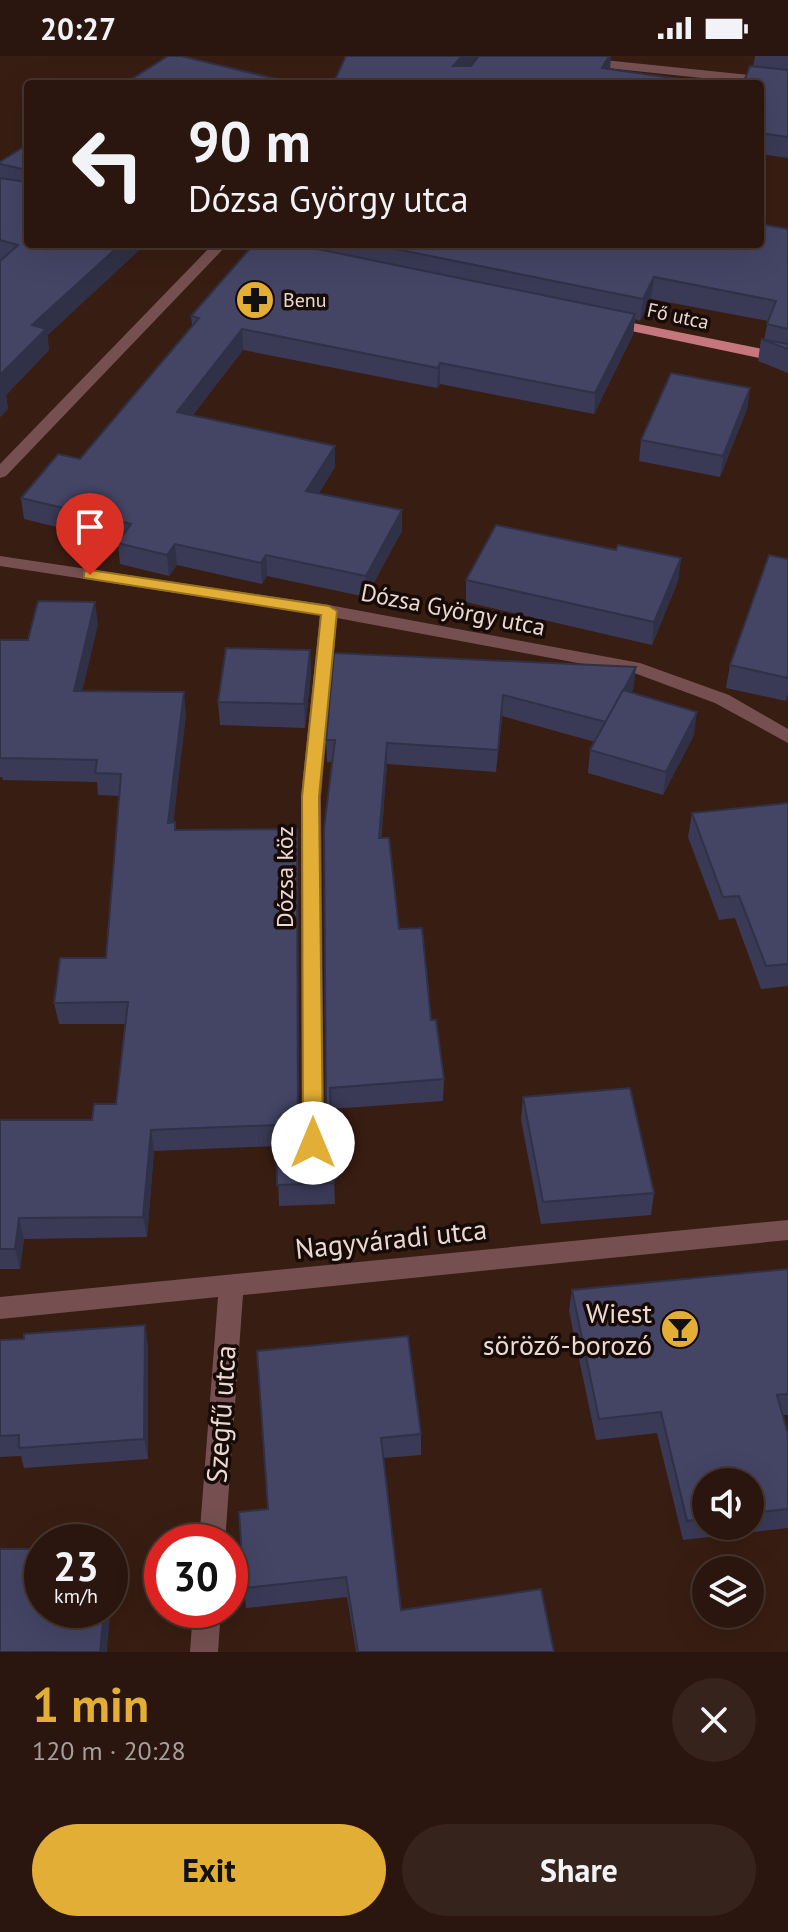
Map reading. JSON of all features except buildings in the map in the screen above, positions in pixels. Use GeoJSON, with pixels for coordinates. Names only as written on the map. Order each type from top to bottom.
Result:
{"type":"FeatureCollection","features":[{"type":"Feature","properties":{"kind":"main road"},"geometry":{"type":"LineString","coordinates":[[251,248],[288,256]]}},
{"type":"Feature","properties":{"kind":"main road","name":"Fő utca"},"geometry":{"type":"LineString","coordinates":[[593,319],[788,359]]}},
{"type":"Feature","properties":{"kind":"street"},"geometry":{"type":"LineString","coordinates":[[530,56],[759,80]]}},
{"type":"Feature","properties":{"kind":"street"},"geometry":{"type":"LineString","coordinates":[[764,80],[788,83]]}},
{"type":"Feature","properties":{"kind":"street"},"geometry":{"type":"LineString","coordinates":[[0,473],[217,248]]}},
{"type":"Feature","properties":{"kind":"street","name":"Dózsa György utca"},"geometry":{"type":"LineString","coordinates":[[0,561],[329,611],[640,669],[722,699],[788,737]]}},
{"type":"Feature","properties":{"kind":"street","name":"Dózsa köz"},"geometry":{"type":"LineString","coordinates":[[313,1143],[311,797],[329,611]]}},
{"type":"Feature","properties":{"kind":"street","name":"Nagyváradi utca"},"geometry":{"type":"LineString","coordinates":[[0,1308],[788,1230]]}},
{"type":"Feature","properties":{"kind":"street","name":"Szegfű utca"},"geometry":{"type":"LineString","coordinates":[[213,1524],[231,1286]]}},
{"type":"Feature","properties":{"kind":"street"},"geometry":{"type":"LineString","coordinates":[[204,1652],[206,1628]]}},
{"type":"Feature","properties":{"kind":"place","name":"Benu"},"geometry":{"type":"Point","coordinates":[255,300]}},
{"type":"Feature","properties":{"kind":"place","name":"Wiest söröző-borozó"},"geometry":{"type":"Point","coordinates":[680,1329]}},
{"type":"Feature","properties":{"kind":"route"},"geometry":{"type":"LineString","coordinates":[[90,575],[329,611],[311,797],[313,1143]]}}]}
